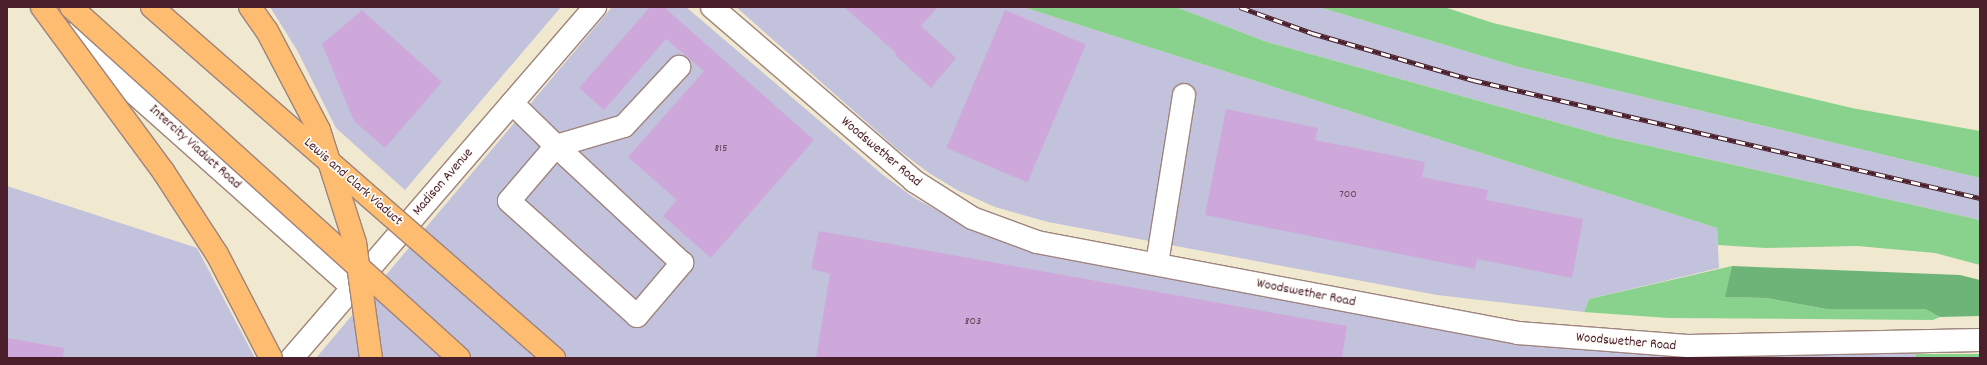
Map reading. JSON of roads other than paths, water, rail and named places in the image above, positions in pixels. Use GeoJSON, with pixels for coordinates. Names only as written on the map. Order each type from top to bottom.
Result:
{"type":"FeatureCollection","features":[{"type":"Feature","properties":{"kind":"highway"},"geometry":{"type":"LineString","coordinates":[[42,7],[163,172],[217,254],[271,358]]}},
{"type":"Feature","properties":{"kind":"highway"},"geometry":{"type":"LineString","coordinates":[[71,7],[459,358]]}},
{"type":"Feature","properties":{"kind":"highway","name":"Lewis and Clark Viaduct"},"geometry":{"type":"LineString","coordinates":[[152,7],[554,358]]}},
{"type":"Feature","properties":{"kind":"highway"},"geometry":{"type":"LineString","coordinates":[[250,7],[266,31],[319,130],[355,243],[371,358]]}},
{"type":"Feature","properties":{"kind":"street","name":"Intercity Viaduct Road"},"geometry":{"type":"LineString","coordinates":[[38,7],[352,287]]}},
{"type":"Feature","properties":{"kind":"street","name":"Madison Avenue"},"geometry":{"type":"LineString","coordinates":[[292,358],[595,7]]}},
{"type":"Feature","properties":{"kind":"street","name":"Woodswether Road"},"geometry":{"type":"LineString","coordinates":[[712,7],[914,181],[972,218],[1037,242],[1518,333],[1688,346],[1950,342],[1980,340]]}},
{"type":"Feature","properties":{"kind":"street"},"geometry":{"type":"LineString","coordinates":[[512,103],[556,146],[682,263],[637,316],[509,202],[556,146],[624,126],[678,67]]}},
{"type":"Feature","properties":{"kind":"street"},"geometry":{"type":"LineString","coordinates":[[1157,264],[1184,95]]}},
{"type":"Feature","properties":{"kind":"railway"},"geometry":{"type":"LineString","coordinates":[[1240,7],[1312,33],[1473,80],[1980,198]]}}]}
